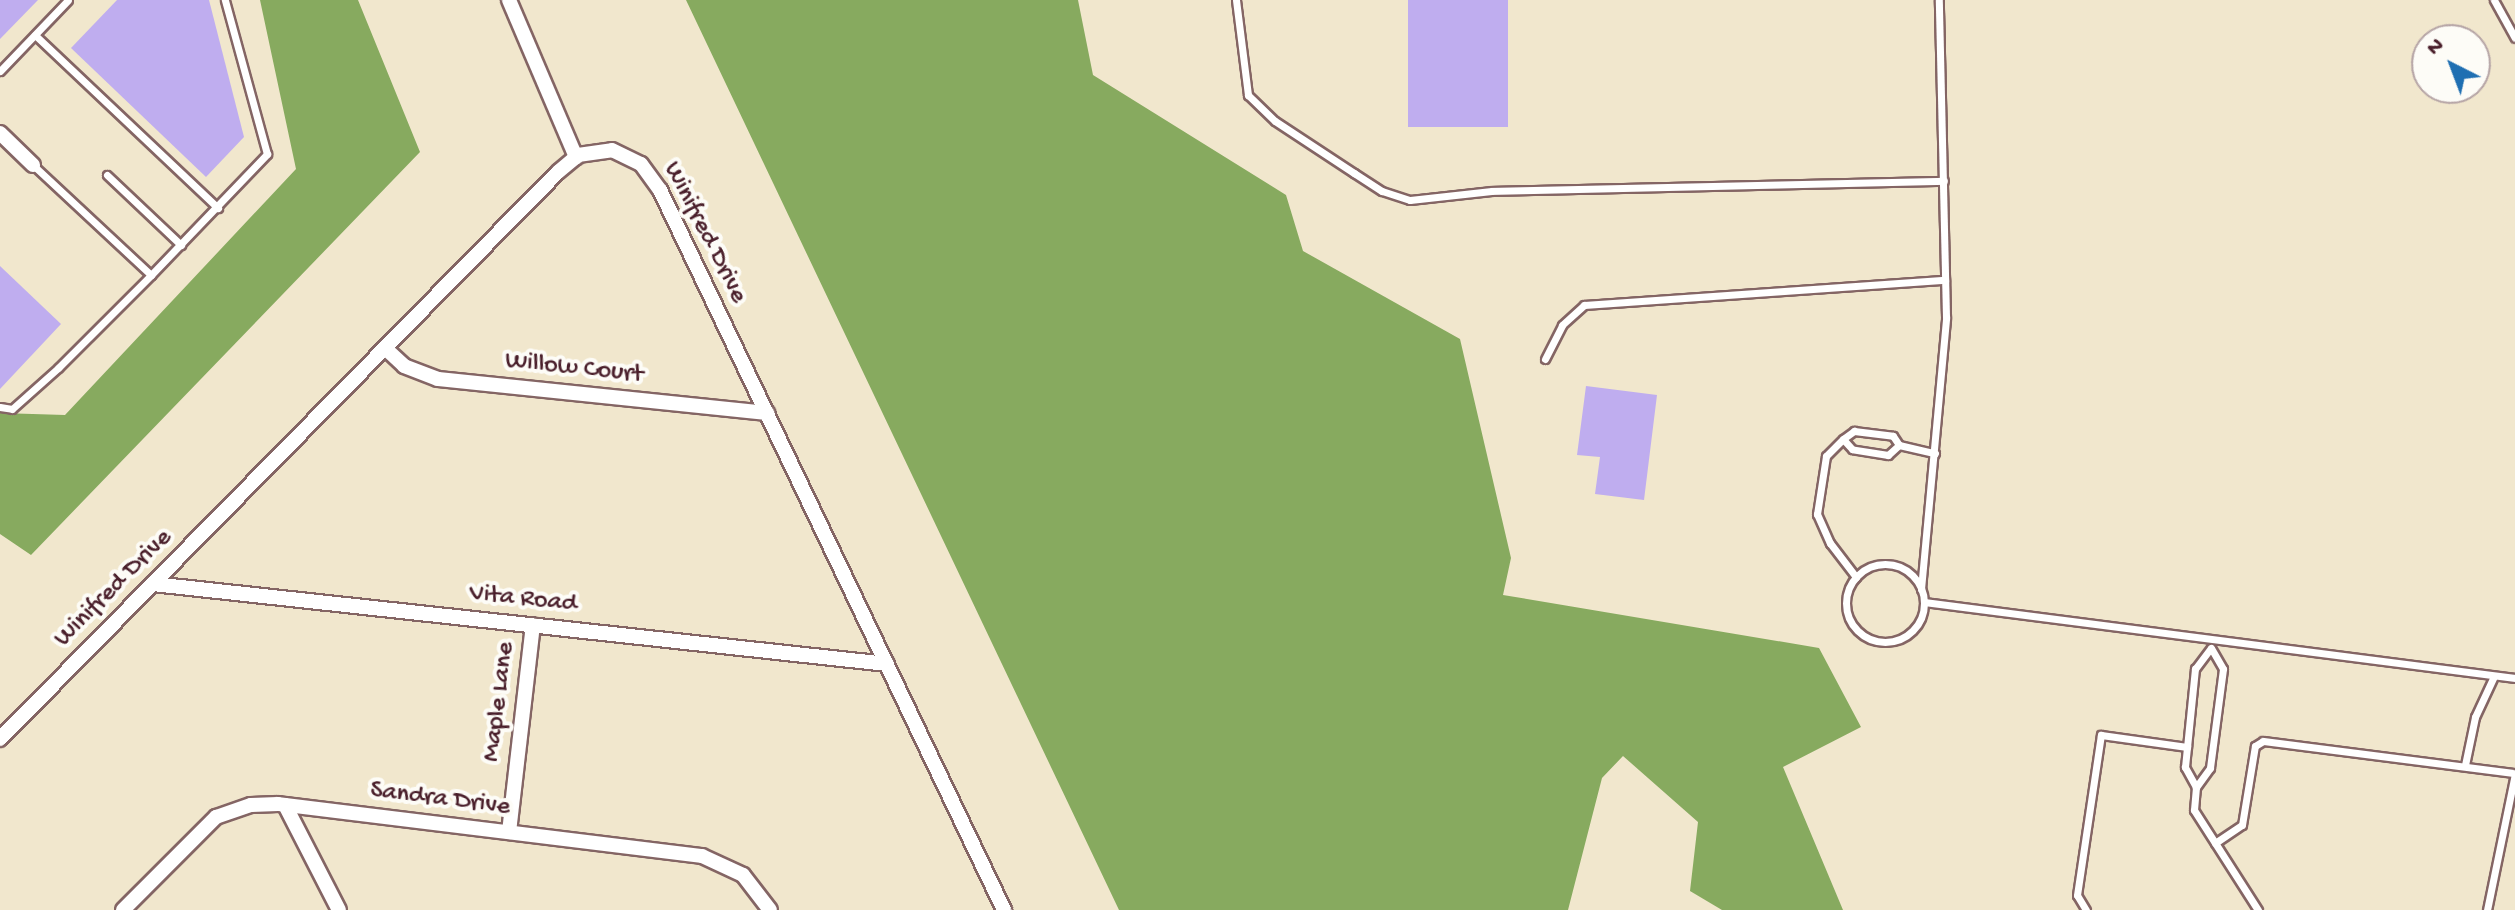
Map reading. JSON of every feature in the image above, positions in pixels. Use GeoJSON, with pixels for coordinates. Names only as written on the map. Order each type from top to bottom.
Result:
{"type":"FeatureCollection","features":[{"type":"Feature","properties":{"kind":"street"},"geometry":{"type":"LineString","coordinates":[[509,0],[576,157]]}},
{"type":"Feature","properties":{"kind":"street"},"geometry":{"type":"LineString","coordinates":[[0,133],[33,165]]}},
{"type":"Feature","properties":{"kind":"street","name":"Winifred Drive"},"geometry":{"type":"LineString","coordinates":[[0,739],[576,157],[612,150],[641,164],[650,174],[1004,910]]}},
{"type":"Feature","properties":{"kind":"street","name":"Willow Court"},"geometry":{"type":"LineString","coordinates":[[385,348],[404,366],[438,379],[767,413]]}},
{"type":"Feature","properties":{"kind":"street","name":"Vita Road"},"geometry":{"type":"LineString","coordinates":[[153,584],[887,664]]}},
{"type":"Feature","properties":{"kind":"street","name":"Maple Lane"},"geometry":{"type":"LineString","coordinates":[[509,832],[533,625]]}},
{"type":"Feature","properties":{"kind":"street","name":"Sandra Drive"},"geometry":{"type":"LineString","coordinates":[[123,910],[216,817],[251,805],[285,805],[711,859],[743,875],[770,910]]}},
{"type":"Feature","properties":{"kind":"street"},"geometry":{"type":"LineString","coordinates":[[285,805],[339,910]]}},
{"type":"Feature","properties":{"kind":"lane"},"geometry":{"type":"LineString","coordinates":[[0,71],[68,0]]}},
{"type":"Feature","properties":{"kind":"lane"},"geometry":{"type":"LineString","coordinates":[[0,407],[12,409],[35,388],[218,208],[267,154],[225,0]]}},
{"type":"Feature","properties":{"kind":"lane"},"geometry":{"type":"LineString","coordinates":[[1236,0],[1248,95],[1275,121],[1354,173],[1382,191],[1410,200],[1492,191],[1944,181]]}},
{"type":"Feature","properties":{"kind":"lane"},"geometry":{"type":"LineString","coordinates":[[1921,589],[1935,453],[1945,280],[1939,0]]}},
{"type":"Feature","properties":{"kind":"lane"},"geometry":{"type":"LineString","coordinates":[[2494,0],[2515,38]]}},
{"type":"Feature","properties":{"kind":"lane"},"geometry":{"type":"LineString","coordinates":[[35,35],[218,208]]}},
{"type":"Feature","properties":{"kind":"lane"},"geometry":{"type":"LineString","coordinates":[[33,165],[151,275]]}},
{"type":"Feature","properties":{"kind":"lane"},"geometry":{"type":"LineString","coordinates":[[107,175],[181,245]]}},
{"type":"Feature","properties":{"kind":"lane"},"geometry":{"type":"LineString","coordinates":[[1545,359],[1562,325],[1584,305],[1945,280]]}},
{"type":"Feature","properties":{"kind":"lane"},"geometry":{"type":"LineString","coordinates":[[1856,577],[1830,543],[1817,514],[1826,456],[1854,431],[1893,436],[1899,445],[1935,453]]}},
{"type":"Feature","properties":{"kind":"lane"},"geometry":{"type":"LineString","coordinates":[[1843,439],[1852,449],[1888,455],[1899,445]]}},
{"type":"Feature","properties":{"kind":"lane"},"geometry":{"type":"LineString","coordinates":[[1878,565],[1891,565],[1914,577],[1921,589],[1924,602],[1922,615],[1906,636],[1894,641],[1869,639],[1847,611],[1856,577],[1878,565]]}},
{"type":"Feature","properties":{"kind":"lane"},"geometry":{"type":"LineString","coordinates":[[1924,602],[2212,645],[2515,678]]}},
{"type":"Feature","properties":{"kind":"lane"},"geometry":{"type":"LineString","coordinates":[[2196,787],[2185,767],[2195,669],[2212,645]]}},
{"type":"Feature","properties":{"kind":"lane"},"geometry":{"type":"LineString","coordinates":[[2212,645],[2223,669],[2210,768],[2196,787],[2194,810],[2258,910]]}},
{"type":"Feature","properties":{"kind":"lane"},"geometry":{"type":"LineString","coordinates":[[2465,765],[2475,717],[2494,676]]}},
{"type":"Feature","properties":{"kind":"lane"},"geometry":{"type":"LineString","coordinates":[[2086,910],[2077,895],[2101,735],[2187,747]]}},
{"type":"Feature","properties":{"kind":"lane"},"geometry":{"type":"LineString","coordinates":[[2215,843],[2242,825],[2255,746],[2263,741],[2514,773],[2487,910]]}},
{"type":"Feature","properties":{"kind":"green space"},"geometry":{"type":"Polygon","coordinates":[[[260,0],[358,0],[420,152],[31,555],[0,534],[0,413],[65,415],[296,169],[260,0]]]}},
{"type":"Feature","properties":{"kind":"green space"},"geometry":{"type":"Polygon","coordinates":[[[686,0],[1078,0],[1093,75],[1286,195],[1303,251],[1460,339],[1511,558],[1503,595],[1819,648],[1861,727],[1783,767],[1843,910],[1722,910],[1690,891],[1698,822],[1623,756],[1602,778],[1568,910],[1119,910],[686,0]]]}},
{"type":"Feature","properties":{"kind":"building"},"geometry":{"type":"Polygon","coordinates":[[[0,0],[38,0],[0,39],[0,0]]]}},
{"type":"Feature","properties":{"kind":"building"},"geometry":{"type":"Polygon","coordinates":[[[117,0],[209,0],[244,137],[206,177],[71,48],[117,0]]]}},
{"type":"Feature","properties":{"kind":"building"},"geometry":{"type":"Polygon","coordinates":[[[1408,0],[1508,0],[1508,127],[1408,127],[1408,0]]]}},
{"type":"Feature","properties":{"kind":"building"},"geometry":{"type":"Polygon","coordinates":[[[0,266],[61,324],[0,389],[0,266]]]}},
{"type":"Feature","properties":{"kind":"building"},"geometry":{"type":"Polygon","coordinates":[[[1586,386],[1657,395],[1644,500],[1595,494],[1600,457],[1577,455],[1586,386]]]}}]}
